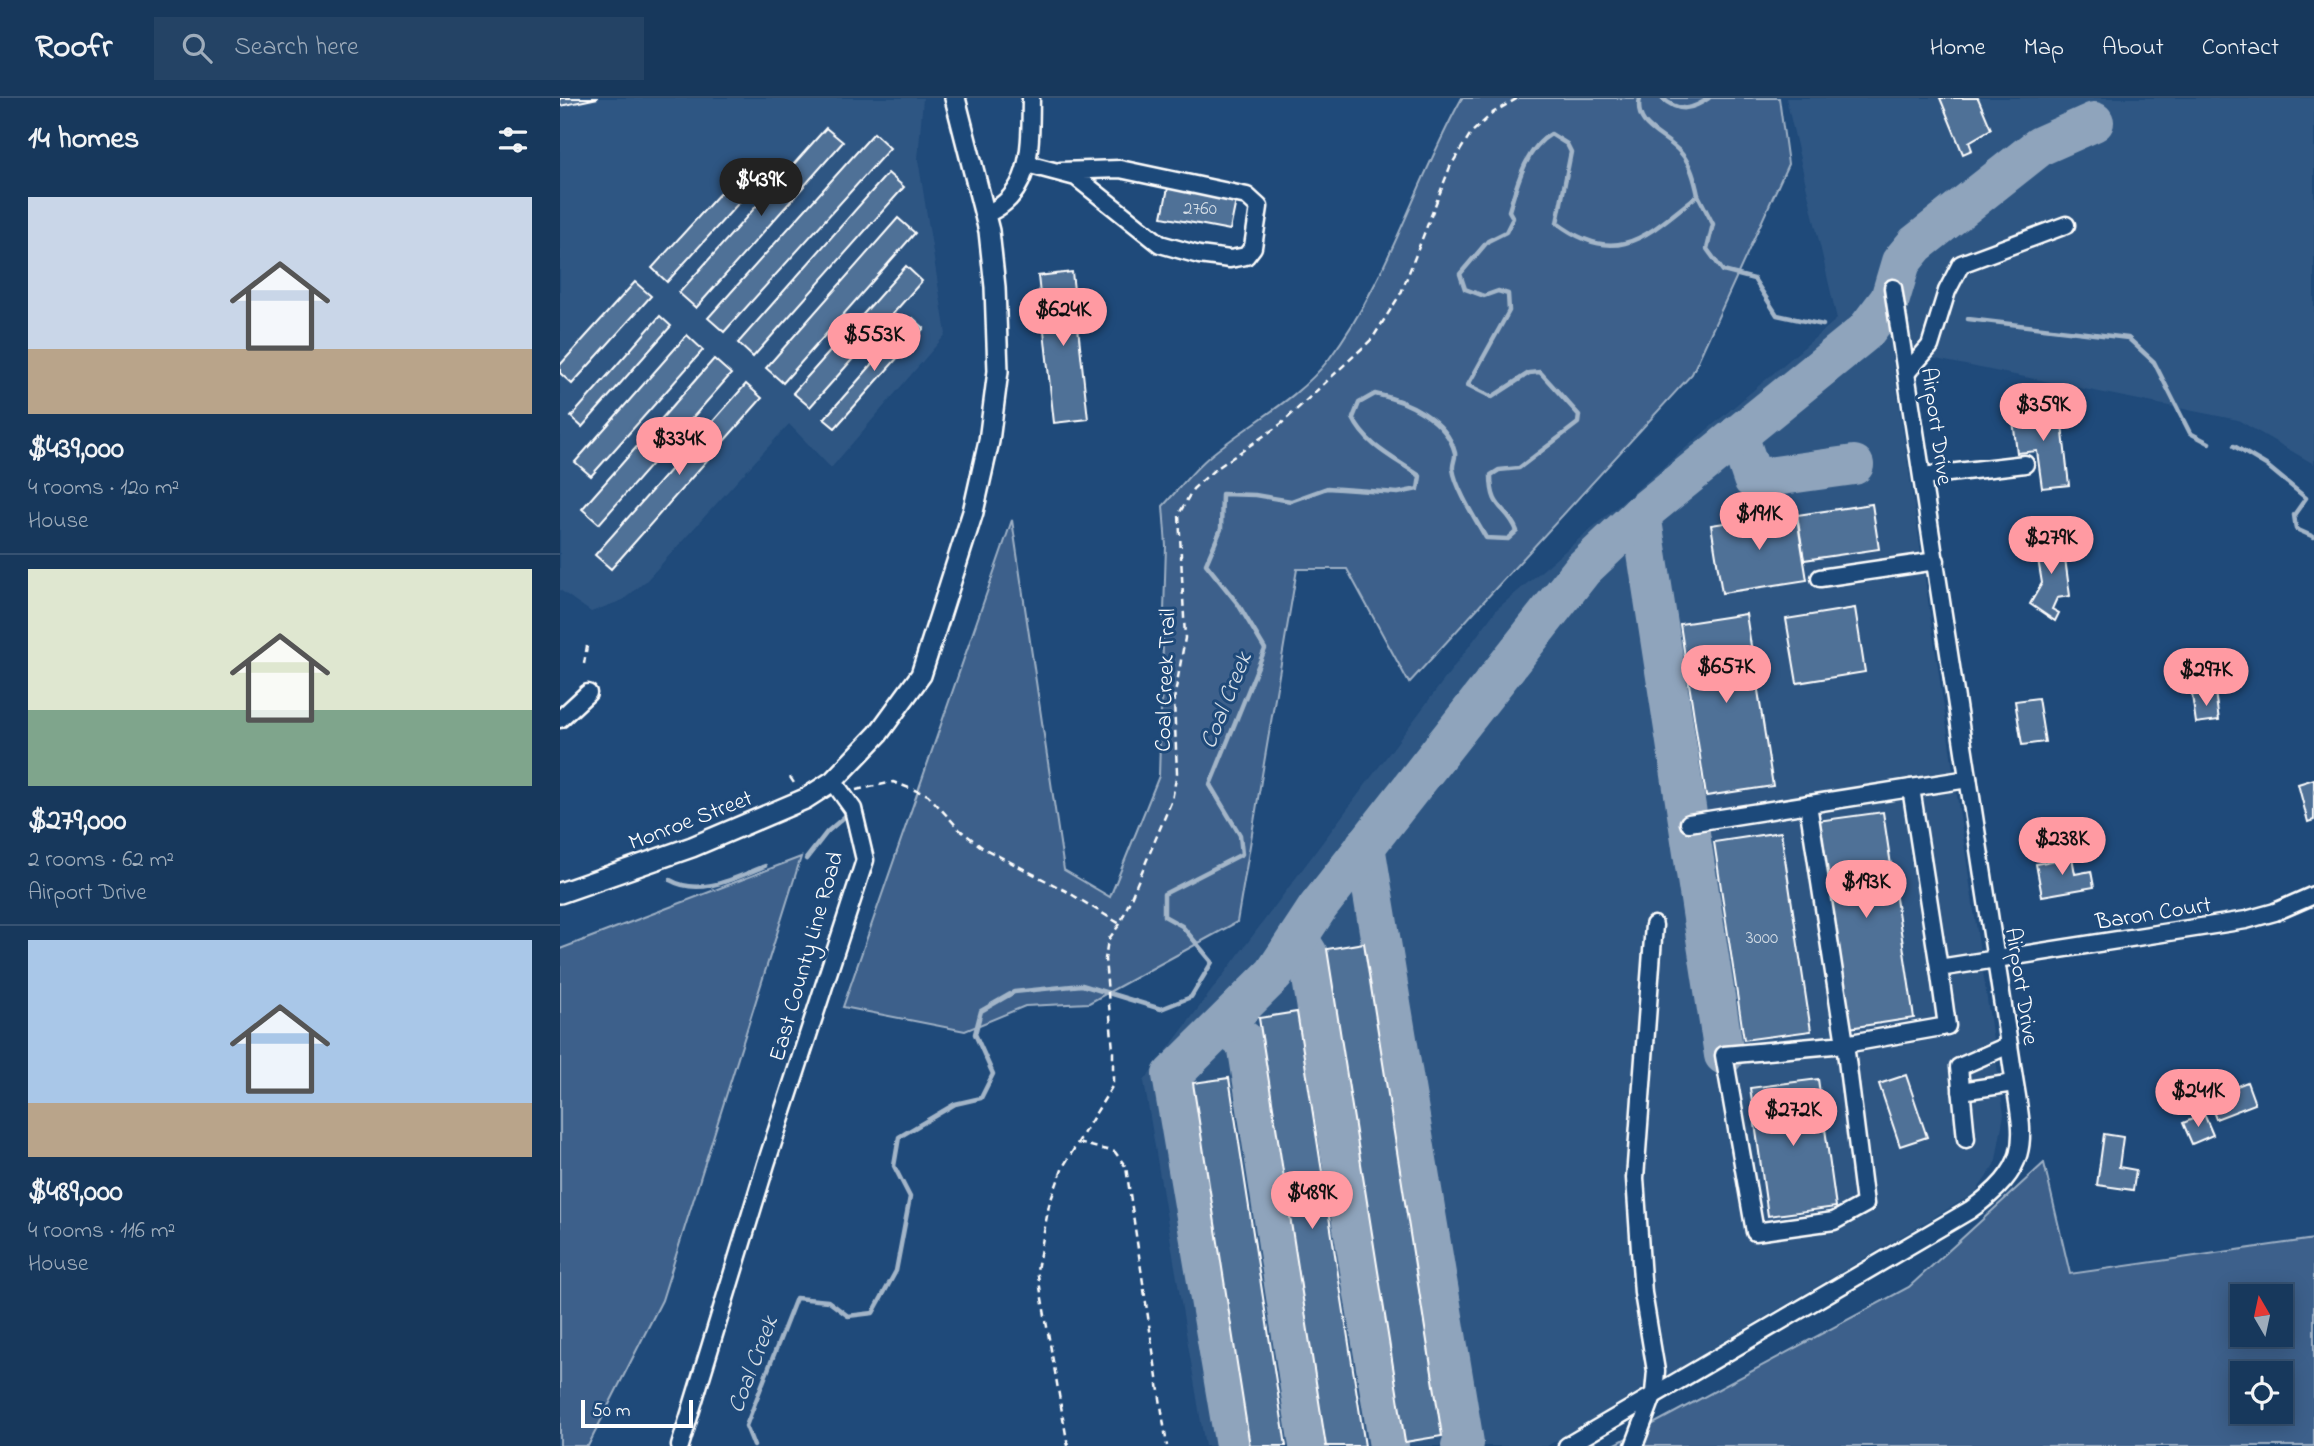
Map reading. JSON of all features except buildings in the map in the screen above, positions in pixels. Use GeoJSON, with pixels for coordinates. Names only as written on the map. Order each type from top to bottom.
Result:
{"type":"FeatureCollection","features":[{"type":"Feature","properties":{"kind":"main road"},"geometry":{"type":"LineString","coordinates":[[833,781],[878,734],[921,675],[973,512],[989,441],[998,371],[995,287],[986,214],[955,98]]}},
{"type":"Feature","properties":{"kind":"main road","name":"Monroe Street"},"geometry":{"type":"LineString","coordinates":[[560,893],[741,828],[805,799],[833,781]]}},
{"type":"Feature","properties":{"kind":"street"},"geometry":{"type":"LineString","coordinates":[[986,214],[1009,201],[1018,188],[1027,164],[1031,98]]}},
{"type":"Feature","properties":{"kind":"street"},"geometry":{"type":"LineString","coordinates":[[1027,164],[1076,177],[1160,244],[1199,255],[1230,259],[1246,256],[1253,247],[1259,207],[1247,196],[1120,169],[1060,171]]}},
{"type":"Feature","properties":{"kind":"street"},"geometry":{"type":"LineString","coordinates":[[1908,371],[1930,346],[1947,290],[1961,264],[2066,225]]}},
{"type":"Feature","properties":{"kind":"street","name":"Airport Drive"},"geometry":{"type":"LineString","coordinates":[[1567,1446],[1983,1202],[2009,1178],[2018,1161],[2022,1136],[2009,1045],[1908,371],[1893,288]]}},
{"type":"Feature","properties":{"kind":"street"},"geometry":{"type":"LineString","coordinates":[[1923,476],[2025,464]]}},
{"type":"Feature","properties":{"kind":"street"},"geometry":{"type":"LineString","coordinates":[[1820,578],[1936,561]]}},
{"type":"Feature","properties":{"kind":"street"},"geometry":{"type":"LineString","coordinates":[[560,719],[588,693]]}},
{"type":"Feature","properties":{"kind":"street"},"geometry":{"type":"LineString","coordinates":[[1689,823],[1968,779]]}},
{"type":"Feature","properties":{"kind":"street","name":"East County Line Road"},"geometry":{"type":"LineString","coordinates":[[680,1446],[766,1164],[865,860],[853,809],[833,781]]}},
{"type":"Feature","properties":{"kind":"street"},"geometry":{"type":"LineString","coordinates":[[1808,804],[1845,1044],[1865,1204],[1834,1221],[1755,1232],[1724,1055],[1845,1044],[1947,1026],[1912,788]]}},
{"type":"Feature","properties":{"kind":"street","name":"Baron Court"},"geometry":{"type":"LineString","coordinates":[[1940,968],[2246,920],[2275,912],[2314,895]]}},
{"type":"Feature","properties":{"kind":"street"},"geometry":{"type":"LineString","coordinates":[[1634,1446],[1654,1393],[1656,1371],[1643,1293],[1635,1178],[1654,925]]}},
{"type":"Feature","properties":{"kind":"street"},"geometry":{"type":"LineString","coordinates":[[1966,1139],[1959,1066],[2009,1045]]}},
{"type":"Feature","properties":{"kind":"street"},"geometry":{"type":"LineString","coordinates":[[1961,1091],[2014,1083]]}},
{"type":"Feature","properties":{"kind":"path","name":"Coal Creek Trail"},"geometry":{"type":"LineString","coordinates":[[1068,1446],[1037,1270],[1049,1205],[1076,1142],[1112,1085],[1106,979],[1108,940],[1120,924],[1172,800],[1178,743],[1174,700],[1185,638],[1178,543],[1179,513],[1193,489],[1213,471],[1281,424],[1372,339],[1401,293],[1450,167],[1472,133],[1494,112],[1518,98]]}},
{"type":"Feature","properties":{"kind":"path"},"geometry":{"type":"LineString","coordinates":[[584,664],[587,646]]}},
{"type":"Feature","properties":{"kind":"path"},"geometry":{"type":"LineString","coordinates":[[790,777],[796,786]]}},
{"type":"Feature","properties":{"kind":"path"},"geometry":{"type":"LineString","coordinates":[[855,790],[893,782],[928,795],[960,830],[983,848],[1066,891],[1120,924]]}},
{"type":"Feature","properties":{"kind":"path"},"geometry":{"type":"LineString","coordinates":[[1076,1142],[1115,1152],[1126,1167],[1167,1446]]}},
{"type":"Feature","properties":{"kind":"shaded area"},"geometry":{"type":"Polygon","coordinates":[[[560,98],[923,98],[918,159],[946,334],[831,468],[789,424],[646,581],[623,600],[591,612],[560,590],[560,98]]]}},
{"type":"Feature","properties":{"kind":"shaded area"},"geometry":{"type":"Polygon","coordinates":[[[1462,98],[1779,98],[1788,164],[1692,374],[1409,683],[1347,569],[1297,569],[1237,922],[1089,1003],[1025,1006],[965,1031],[843,1007],[1012,520],[1064,870],[1110,897],[1159,776],[1166,546],[1163,506],[1204,462],[1288,399],[1329,359],[1350,329],[1385,264],[1462,98]]]}},
{"type":"Feature","properties":{"kind":"shaded area"},"geometry":{"type":"Polygon","coordinates":[[[1786,98],[2314,98],[2314,464],[2238,420],[1891,350],[2004,1114],[1995,1165],[1975,1193],[1547,1446],[1205,1446],[1144,1081],[1497,609],[1837,319],[1786,98]]]}},
{"type":"Feature","properties":{"kind":"shaded area"},"geometry":{"type":"Polygon","coordinates":[[[801,857],[662,1300],[588,1446],[560,1446],[560,949],[801,857]]]}},
{"type":"Feature","properties":{"kind":"shaded area"},"geometry":{"type":"Polygon","coordinates":[[[2044,1163],[2070,1274],[2314,1239],[2314,1446],[1612,1446],[1909,1287],[2044,1163]]]}},
{"type":"Feature","properties":{"kind":"waterway","name":"Coal Creek"},"geometry":{"type":"LineString","coordinates":[[754,1446],[746,1426],[796,1298],[828,1301],[848,1316],[873,1313],[896,1271],[910,1197],[894,1166],[899,1137],[955,1104],[981,1098],[993,1074],[975,1034],[981,1011],[1014,992],[1082,985],[1161,1009],[1191,997],[1212,962],[1182,926],[1164,916],[1164,894],[1242,854],[1240,835],[1210,785],[1265,649],[1238,604],[1206,564],[1221,529],[1222,494],[1255,495],[1291,501],[1327,488],[1398,493],[1418,489],[1420,476],[1374,444],[1353,418],[1359,403],[1375,394],[1411,406],[1443,430],[1455,453],[1453,469],[1458,486],[1486,538],[1508,539],[1517,531],[1496,502],[1491,475],[1499,470],[1519,468],[1578,423],[1579,415],[1540,372],[1529,373],[1492,397],[1468,385],[1509,311],[1508,294],[1498,291],[1484,296],[1465,289],[1460,274],[1488,241],[1506,232],[1513,218],[1509,211],[1515,190],[1529,157],[1542,140],[1551,134],[1567,144],[1571,152],[1557,223],[1579,237],[1598,244],[1615,245],[1632,241],[1663,222],[1698,195],[1684,157],[1641,117],[1640,98]]}},
{"type":"Feature","properties":{"kind":"waterway","name":"Coal Creek"},"geometry":{"type":"LineString","coordinates":[[1662,98],[1680,108],[1697,105],[1709,98]]}},
{"type":"Feature","properties":{"kind":"waterway"},"geometry":{"type":"LineString","coordinates":[[1698,195],[1713,224],[1707,249],[1723,271],[1754,279],[1777,315],[1823,325]]}},
{"type":"Feature","properties":{"kind":"waterway"},"geometry":{"type":"LineString","coordinates":[[1968,319],[2128,338],[2154,362],[2190,433],[2209,443]]}},
{"type":"Feature","properties":{"kind":"waterway"},"geometry":{"type":"LineString","coordinates":[[2234,446],[2266,465],[2306,498],[2294,515],[2296,529],[2314,537]]}},
{"type":"Feature","properties":{"kind":"waterway"},"geometry":{"type":"LineString","coordinates":[[806,859],[827,832],[850,812]]}},
{"type":"Feature","properties":{"kind":"waterway"},"geometry":{"type":"LineString","coordinates":[[670,880],[681,885],[705,886],[718,884],[765,866]]}},
{"type":"Feature","properties":{"kind":"taxiway"},"geometry":{"type":"LineString","coordinates":[[1235,1446],[1172,1075],[1274,974],[1318,907],[1583,569],[1641,514],[1865,332],[1890,299],[1901,262],[1916,244],[2040,146],[2094,122]]}},
{"type":"Feature","properties":{"kind":"taxiway"},"geometry":{"type":"LineString","coordinates":[[1738,435],[1753,479],[1854,465]]}},
{"type":"Feature","properties":{"kind":"taxiway"},"geometry":{"type":"LineString","coordinates":[[1641,514],[1724,1055]]}},
{"type":"Feature","properties":{"kind":"taxiway"},"geometry":{"type":"LineString","coordinates":[[1365,846],[1464,1443],[1461,1446]]}},
{"type":"Feature","properties":{"kind":"taxiway"},"geometry":{"type":"LineString","coordinates":[[1298,938],[1308,954],[1389,1446]]}},
{"type":"Feature","properties":{"kind":"taxiway"},"geometry":{"type":"LineString","coordinates":[[1223,1025],[1247,1043],[1309,1446]]}}]}
